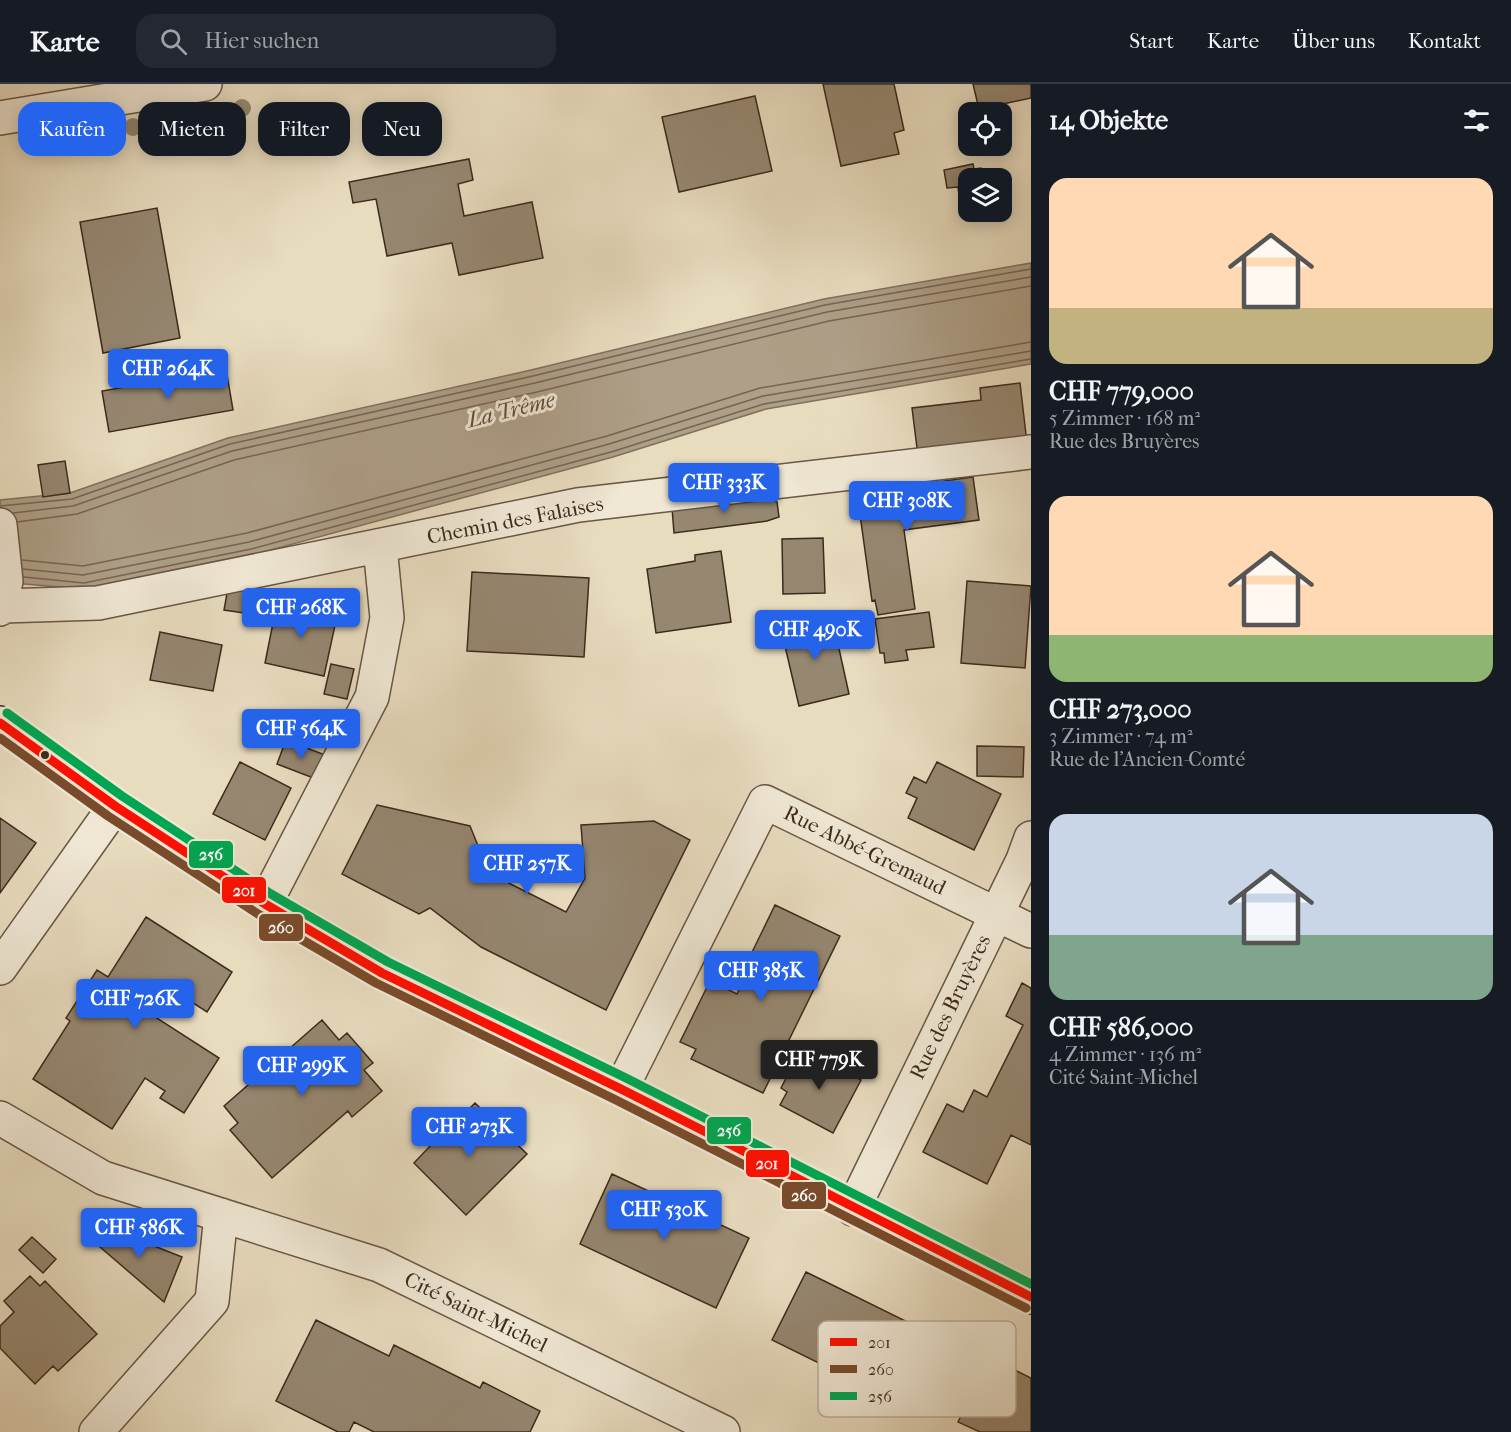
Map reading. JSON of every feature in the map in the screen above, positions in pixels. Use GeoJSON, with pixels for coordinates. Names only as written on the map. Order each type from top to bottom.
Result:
{"type":"FeatureCollection","features":[{"type":"Feature","properties":{"kind":"street"},"geometry":{"type":"LineString","coordinates":[[0,118],[205,84]]}},
{"type":"Feature","properties":{"kind":"street","name":"Chemin des Falaises"},"geometry":{"type":"LineString","coordinates":[[3,599],[98,603],[578,505],[1031,452]]}},
{"type":"Feature","properties":{"kind":"street"},"geometry":{"type":"LineString","coordinates":[[0,525],[3,599]]}},
{"type":"Feature","properties":{"kind":"street"},"geometry":{"type":"LineString","coordinates":[[265,904],[372,697],[387,618],[380,546]]}},
{"type":"Feature","properties":{"kind":"street"},"geometry":{"type":"LineString","coordinates":[[0,723],[115,806],[265,904],[382,973],[621,1089],[853,1209],[1031,1297]]}},
{"type":"Feature","properties":{"kind":"street","name":"Rue Abbé-Gremaud"},"geometry":{"type":"LineString","coordinates":[[621,1089],[765,802],[995,913]]}},
{"type":"Feature","properties":{"kind":"street"},"geometry":{"type":"LineString","coordinates":[[0,968],[115,806]]}},
{"type":"Feature","properties":{"kind":"street","name":"Rue des Bruyères"},"geometry":{"type":"LineString","coordinates":[[853,1209],[1031,838]]}},
{"type":"Feature","properties":{"kind":"street"},"geometry":{"type":"LineString","coordinates":[[995,913],[1031,931]]}},
{"type":"Feature","properties":{"kind":"street","name":"Cité Saint-Michel"},"geometry":{"type":"LineString","coordinates":[[0,1118],[103,1178],[379,1265],[723,1432]]}},
{"type":"Feature","properties":{"kind":"street"},"geometry":{"type":"LineString","coordinates":[[96,1432],[212,1301],[221,1215]]}},
{"type":"Feature","properties":{"kind":"water","name":"La Trême"},"geometry":{"type":"Polygon","coordinates":[[[1031,263],[1031,364],[766,409],[613,457],[252,555],[84,589],[0,582],[0,500],[70,493],[228,438],[531,370],[824,299],[1031,263]]]}},
{"type":"Feature","properties":{"kind":"building"},"geometry":{"type":"Polygon","coordinates":[[[823,84],[894,84],[904,130],[894,133],[899,154],[841,166],[823,84]]]}},
{"type":"Feature","properties":{"kind":"building"},"geometry":{"type":"Polygon","coordinates":[[[973,84],[1031,84],[1031,98],[1012,102],[977,102],[973,84]]]}},
{"type":"Feature","properties":{"kind":"building"},"geometry":{"type":"Polygon","coordinates":[[[755,96],[772,171],[679,192],[662,117],[755,96]]]}},
{"type":"Feature","properties":{"kind":"building"},"geometry":{"type":"Polygon","coordinates":[[[469,159],[473,180],[458,184],[464,216],[532,202],[543,258],[459,275],[452,243],[387,256],[376,199],[353,203],[349,182],[469,159]]]}},
{"type":"Feature","properties":{"kind":"building"},"geometry":{"type":"Polygon","coordinates":[[[973,164],[974,168],[958,168],[958,187],[947,188],[944,170],[973,164]]]}},
{"type":"Feature","properties":{"kind":"building"},"geometry":{"type":"Polygon","coordinates":[[[157,208],[180,338],[103,353],[80,222],[157,208]]]}},
{"type":"Feature","properties":{"kind":"building"},"geometry":{"type":"Polygon","coordinates":[[[226,369],[233,410],[109,432],[102,391],[226,369]]]}},
{"type":"Feature","properties":{"kind":"building"},"geometry":{"type":"Polygon","coordinates":[[[1020,383],[1027,443],[918,456],[912,408],[981,400],[980,388],[1020,383]]]}},
{"type":"Feature","properties":{"kind":"building"},"geometry":{"type":"Polygon","coordinates":[[[65,461],[70,493],[43,497],[38,465],[65,461]]]}},
{"type":"Feature","properties":{"kind":"building"},"geometry":{"type":"Polygon","coordinates":[[[973,477],[979,520],[904,530],[915,609],[878,615],[875,600],[872,601],[857,493],[973,477]]]}},
{"type":"Feature","properties":{"kind":"building"},"geometry":{"type":"Polygon","coordinates":[[[764,497],[777,502],[779,517],[767,521],[674,533],[672,508],[764,497]]]}},
{"type":"Feature","properties":{"kind":"building"},"geometry":{"type":"Polygon","coordinates":[[[823,538],[825,593],[783,594],[782,539],[823,538]]]}},
{"type":"Feature","properties":{"kind":"building"},"geometry":{"type":"Polygon","coordinates":[[[721,551],[731,622],[656,633],[647,569],[695,561],[695,555],[721,551]]]}},
{"type":"Feature","properties":{"kind":"building"},"geometry":{"type":"Polygon","coordinates":[[[472,572],[589,578],[584,657],[467,651],[472,572]]]}},
{"type":"Feature","properties":{"kind":"building"},"geometry":{"type":"Polygon","coordinates":[[[967,581],[1031,586],[1025,668],[961,663],[967,581]]]}},
{"type":"Feature","properties":{"kind":"building"},"geometry":{"type":"Polygon","coordinates":[[[228,588],[249,592],[244,613],[224,610],[228,588]]]}},
{"type":"Feature","properties":{"kind":"building"},"geometry":{"type":"Polygon","coordinates":[[[277,603],[337,616],[324,676],[265,663],[277,603]]]}},
{"type":"Feature","properties":{"kind":"building"},"geometry":{"type":"Polygon","coordinates":[[[929,612],[934,647],[906,650],[908,660],[885,663],[884,653],[880,653],[875,619],[929,612]]]}},
{"type":"Feature","properties":{"kind":"building"},"geometry":{"type":"Polygon","coordinates":[[[832,617],[849,694],[799,706],[781,629],[832,617]]]}},
{"type":"Feature","properties":{"kind":"building"},"geometry":{"type":"Polygon","coordinates":[[[160,632],[222,645],[213,691],[150,680],[160,632]]]}},
{"type":"Feature","properties":{"kind":"building"},"geometry":{"type":"Polygon","coordinates":[[[331,664],[354,669],[347,699],[324,694],[331,664]]]}},
{"type":"Feature","properties":{"kind":"building"},"geometry":{"type":"Polygon","coordinates":[[[286,740],[325,755],[316,779],[277,764],[286,740]]]}},
{"type":"Feature","properties":{"kind":"building"},"geometry":{"type":"Polygon","coordinates":[[[977,746],[1024,747],[1023,777],[977,776],[977,746]]]}},
{"type":"Feature","properties":{"kind":"building"},"geometry":{"type":"Polygon","coordinates":[[[240,762],[291,788],[265,840],[213,814],[240,762]]]}},
{"type":"Feature","properties":{"kind":"building"},"geometry":{"type":"Polygon","coordinates":[[[937,762],[1001,794],[974,850],[908,818],[917,798],[906,793],[914,777],[926,783],[937,762]]]}},
{"type":"Feature","properties":{"kind":"building"},"geometry":{"type":"Polygon","coordinates":[[[377,805],[470,826],[489,873],[566,912],[585,878],[581,825],[654,821],[690,840],[606,1010],[481,947],[430,908],[419,914],[342,874],[377,805]]]}},
{"type":"Feature","properties":{"kind":"building"},"geometry":{"type":"Polygon","coordinates":[[[0,818],[36,843],[0,893],[0,818]]]}},
{"type":"Feature","properties":{"kind":"building"},"geometry":{"type":"Polygon","coordinates":[[[775,905],[840,936],[763,1093],[691,1059],[696,1049],[680,1042],[710,981],[737,994],[742,983],[738,981],[775,905]]]}},
{"type":"Feature","properties":{"kind":"building"},"geometry":{"type":"Polygon","coordinates":[[[146,917],[232,972],[207,1012],[167,986],[149,1013],[219,1058],[184,1113],[160,1098],[165,1091],[145,1078],[112,1129],[33,1079],[70,1021],[66,1018],[97,970],[108,977],[146,917]]]}},
{"type":"Feature","properties":{"kind":"building"},"geometry":{"type":"Polygon","coordinates":[[[1022,983],[1031,988],[1031,1145],[1011,1135],[987,1184],[923,1152],[947,1104],[963,1112],[974,1090],[987,1097],[1023,1025],[1006,1016],[1022,983]]]}},
{"type":"Feature","properties":{"kind":"building"},"geometry":{"type":"Polygon","coordinates":[[[322,1020],[339,1040],[347,1033],[373,1063],[364,1070],[382,1091],[352,1117],[348,1111],[272,1178],[230,1130],[238,1123],[224,1106],[322,1020]]]}},
{"type":"Feature","properties":{"kind":"building"},"geometry":{"type":"Polygon","coordinates":[[[809,1052],[861,1080],[833,1133],[780,1105],[787,1092],[781,1088],[796,1059],[803,1063],[809,1052]]]}},
{"type":"Feature","properties":{"kind":"building"},"geometry":{"type":"Polygon","coordinates":[[[475,1103],[527,1154],[466,1215],[414,1163],[433,1143],[429,1139],[454,1113],[459,1119],[475,1103]]]}},
{"type":"Feature","properties":{"kind":"building"},"geometry":{"type":"Polygon","coordinates":[[[612,1174],[749,1238],[716,1308],[580,1244],[612,1174]]]}},
{"type":"Feature","properties":{"kind":"building"},"geometry":{"type":"Polygon","coordinates":[[[96,1223],[182,1257],[164,1302],[86,1235],[96,1223]]]}},
{"type":"Feature","properties":{"kind":"building"},"geometry":{"type":"Polygon","coordinates":[[[32,1237],[56,1259],[43,1273],[19,1250],[32,1237]]]}},
{"type":"Feature","properties":{"kind":"building"},"geometry":{"type":"Polygon","coordinates":[[[806,1272],[906,1321],[818,1321],[818,1363],[772,1340],[806,1272]]]}},
{"type":"Feature","properties":{"kind":"building"},"geometry":{"type":"Polygon","coordinates":[[[30,1276],[40,1286],[45,1281],[97,1334],[58,1371],[53,1366],[35,1384],[0,1348],[0,1326],[14,1312],[4,1301],[30,1276]]]}},
{"type":"Feature","properties":{"kind":"building"},"geometry":{"type":"Polygon","coordinates":[[[316,1320],[389,1356],[394,1345],[480,1388],[483,1382],[540,1411],[530,1432],[374,1432],[354,1422],[349,1432],[338,1432],[276,1401],[316,1320]]]}},
{"type":"Feature","properties":{"kind":"building"},"geometry":{"type":"Polygon","coordinates":[[[1016,1371],[1031,1378],[1031,1432],[980,1432],[958,1422],[960,1417],[1016,1417],[1016,1371]]]}},
{"type":"Feature","properties":{"kind":"transit line","name":"256"},"geometry":{"type":"LineString","coordinates":[[7,713],[122,796],[271,894],[388,962],[626,1078],[1031,1284]]}},
{"type":"Feature","properties":{"kind":"transit line","name":"201"},"geometry":{"type":"LineString","coordinates":[[0,723],[115,806],[265,904],[382,973],[621,1089],[1031,1297]]}},
{"type":"Feature","properties":{"kind":"transit line","name":"260"},"geometry":{"type":"LineString","coordinates":[[0,738],[108,816],[258,914],[376,983],[616,1100],[1026,1308]]}}]}
